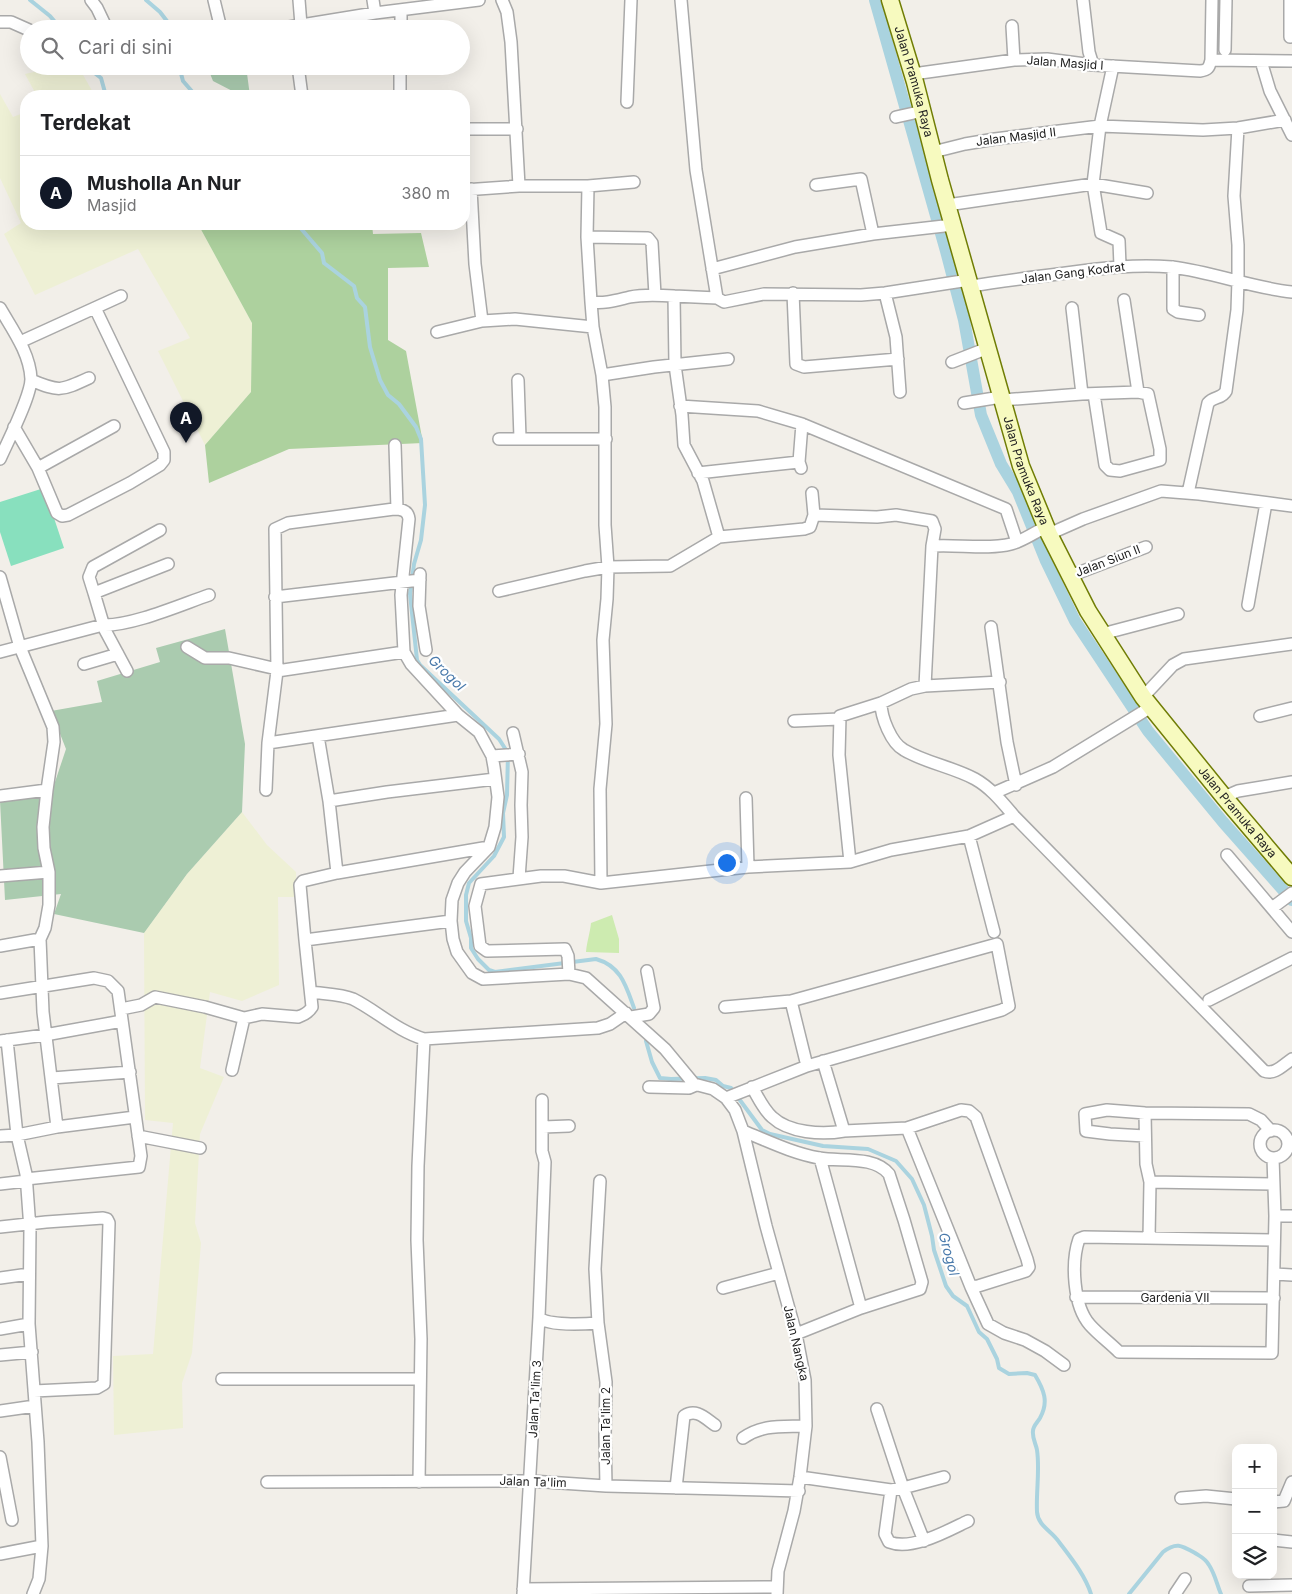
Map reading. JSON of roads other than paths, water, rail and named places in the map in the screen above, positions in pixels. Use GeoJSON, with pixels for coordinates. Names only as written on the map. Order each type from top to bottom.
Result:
{"type":"FeatureCollection","features":[{"type":"Feature","properties":{"kind":"street"},"geometry":{"type":"LineString","coordinates":[[90,0],[97,8],[103,20]]}},
{"type":"Feature","properties":{"kind":"street"},"geometry":{"type":"LineString","coordinates":[[214,0],[219,20]]}},
{"type":"Feature","properties":{"kind":"street"},"geometry":{"type":"LineString","coordinates":[[297,20],[299,0]]}},
{"type":"Feature","properties":{"kind":"street"},"geometry":{"type":"LineString","coordinates":[[373,0],[375,13]]}},
{"type":"Feature","properties":{"kind":"street"},"geometry":{"type":"LineString","coordinates":[[336,20],[479,0]]}},
{"type":"Feature","properties":{"kind":"street"},"geometry":{"type":"LineString","coordinates":[[502,0],[507,12],[511,42],[519,186]]}},
{"type":"Feature","properties":{"kind":"street"},"geometry":{"type":"LineString","coordinates":[[626,102],[630,0]]}},
{"type":"Feature","properties":{"kind":"street"},"geometry":{"type":"LineString","coordinates":[[681,0],[696,170],[717,298]]}},
{"type":"Feature","properties":{"kind":"street","name":"Jalan Pramuka Raya"},"geometry":{"type":"LineString","coordinates":[[890,0],[913,74],[918,112],[933,152],[947,205],[950,226],[967,282],[997,399],[1046,530],[1088,611],[1146,706],[1248,823],[1292,877]]}},
{"type":"Feature","properties":{"kind":"street"},"geometry":{"type":"LineString","coordinates":[[1083,0],[1089,52],[1093,65]]}},
{"type":"Feature","properties":{"kind":"street"},"geometry":{"type":"LineString","coordinates":[[1212,0],[1211,60],[1292,61]]}},
{"type":"Feature","properties":{"kind":"street"},"geometry":{"type":"LineString","coordinates":[[1225,50],[1226,0]]}},
{"type":"Feature","properties":{"kind":"street"},"geometry":{"type":"LineString","coordinates":[[1290,0],[1290,37]]}},
{"type":"Feature","properties":{"kind":"street"},"geometry":{"type":"LineString","coordinates":[[401,10],[401,20]]}},
{"type":"Feature","properties":{"kind":"street"},"geometry":{"type":"LineString","coordinates":[[1,20],[20,26]]}},
{"type":"Feature","properties":{"kind":"street"},"geometry":{"type":"LineString","coordinates":[[1012,26],[1014,60]]}},
{"type":"Feature","properties":{"kind":"street","name":"Jalan Masjid I"},"geometry":{"type":"LineString","coordinates":[[913,74],[1014,60],[1047,59],[1093,65],[1200,71],[1206,70],[1211,60]]}},
{"type":"Feature","properties":{"kind":"street"},"geometry":{"type":"LineString","coordinates":[[1261,61],[1270,90],[1292,135]]}},
{"type":"Feature","properties":{"kind":"street"},"geometry":{"type":"LineString","coordinates":[[1113,66],[1100,126],[1093,184],[1101,233],[1120,241],[1120,266]]}},
{"type":"Feature","properties":{"kind":"street"},"geometry":{"type":"LineString","coordinates":[[299,75],[301,90]]}},
{"type":"Feature","properties":{"kind":"street"},"geometry":{"type":"LineString","coordinates":[[400,75],[400,90]]}},
{"type":"Feature","properties":{"kind":"street"},"geometry":{"type":"LineString","coordinates":[[899,116],[918,112]]}},
{"type":"Feature","properties":{"kind":"street","name":"Jalan Masjid II"},"geometry":{"type":"LineString","coordinates":[[933,152],[995,139],[1100,126],[1194,130],[1238,128],[1285,120]]}},
{"type":"Feature","properties":{"kind":"street"},"geometry":{"type":"LineString","coordinates":[[470,129],[517,128]]}},
{"type":"Feature","properties":{"kind":"street"},"geometry":{"type":"LineString","coordinates":[[1188,493],[1208,403],[1222,397],[1226,391],[1237,310],[1238,245],[1234,196],[1238,128]]}},
{"type":"Feature","properties":{"kind":"street"},"geometry":{"type":"LineString","coordinates":[[816,185],[861,179],[873,234]]}},
{"type":"Feature","properties":{"kind":"street"},"geometry":{"type":"LineString","coordinates":[[470,190],[519,186],[588,186],[634,182]]}},
{"type":"Feature","properties":{"kind":"street"},"geometry":{"type":"LineString","coordinates":[[947,205],[1093,184],[1147,193]]}},
{"type":"Feature","properties":{"kind":"street"},"geometry":{"type":"LineString","coordinates":[[588,186],[587,237],[591,302],[593,327],[602,375],[606,439],[605,524],[608,567],[603,640],[606,724],[600,789],[601,883]]}},
{"type":"Feature","properties":{"kind":"street"},"geometry":{"type":"LineString","coordinates":[[470,218],[482,321]]}},
{"type":"Feature","properties":{"kind":"street"},"geometry":{"type":"LineString","coordinates":[[712,270],[794,247],[873,234],[950,226]]}},
{"type":"Feature","properties":{"kind":"street"},"geometry":{"type":"LineString","coordinates":[[587,237],[648,238],[652,243],[655,295]]}},
{"type":"Feature","properties":{"kind":"street","name":"Jalan Gang Kodrat"},"geometry":{"type":"LineString","coordinates":[[591,302],[598,303],[655,295],[717,298],[724,302],[764,294],[862,295],[885,293],[946,282],[967,282],[1120,266],[1173,268],[1238,280],[1274,290],[1292,292]]}},
{"type":"Feature","properties":{"kind":"street"},"geometry":{"type":"LineString","coordinates":[[1173,268],[1173,309],[1178,312],[1199,315]]}},
{"type":"Feature","properties":{"kind":"street"},"geometry":{"type":"LineString","coordinates":[[793,293],[796,364],[804,367],[898,359]]}},
{"type":"Feature","properties":{"kind":"street"},"geometry":{"type":"LineString","coordinates":[[885,293],[896,337],[900,392]]}},
{"type":"Feature","properties":{"kind":"street"},"geometry":{"type":"LineString","coordinates":[[20,342],[121,296]]}},
{"type":"Feature","properties":{"kind":"street"},"geometry":{"type":"LineString","coordinates":[[674,296],[675,365],[684,445],[703,481],[719,537]]}},
{"type":"Feature","properties":{"kind":"street"},"geometry":{"type":"LineString","coordinates":[[1124,300],[1138,392]]}},
{"type":"Feature","properties":{"kind":"street"},"geometry":{"type":"LineString","coordinates":[[0,308],[20,342],[28,363],[31,380],[26,399],[0,459]]}},
{"type":"Feature","properties":{"kind":"street"},"geometry":{"type":"LineString","coordinates":[[14,427],[38,468],[59,515],[64,515],[130,483],[160,465],[164,460],[164,452],[95,308]]}},
{"type":"Feature","properties":{"kind":"street"},"geometry":{"type":"LineString","coordinates":[[968,402],[1088,394],[1138,392],[1148,394],[1160,449],[1160,460],[1120,471],[1110,470],[1105,464],[1088,394],[1072,308]]}},
{"type":"Feature","properties":{"kind":"street"},"geometry":{"type":"LineString","coordinates":[[437,332],[482,321],[515,319],[593,327]]}},
{"type":"Feature","properties":{"kind":"street"},"geometry":{"type":"LineString","coordinates":[[952,362],[984,350]]}},
{"type":"Feature","properties":{"kind":"street"},"geometry":{"type":"LineString","coordinates":[[602,375],[728,359]]}},
{"type":"Feature","properties":{"kind":"street"},"geometry":{"type":"LineString","coordinates":[[31,380],[49,388],[58,389],[67,388],[89,378]]}},
{"type":"Feature","properties":{"kind":"street"},"geometry":{"type":"LineString","coordinates":[[518,380],[520,438]]}},
{"type":"Feature","properties":{"kind":"street"},"geometry":{"type":"LineString","coordinates":[[680,406],[758,411],[802,424],[1006,509],[1020,541]]}},
{"type":"Feature","properties":{"kind":"street"},"geometry":{"type":"LineString","coordinates":[[698,473],[800,465],[802,424]]}},
{"type":"Feature","properties":{"kind":"street"},"geometry":{"type":"LineString","coordinates":[[38,468],[114,426]]}},
{"type":"Feature","properties":{"kind":"street"},"geometry":{"type":"LineString","coordinates":[[499,439],[606,439]]}},
{"type":"Feature","properties":{"kind":"street"},"geometry":{"type":"LineString","coordinates":[[395,445],[397,509]]}},
{"type":"Feature","properties":{"kind":"street"},"geometry":{"type":"LineString","coordinates":[[932,546],[950,544],[996,546],[1020,541],[1046,530],[1161,491],[1292,506]]}},
{"type":"Feature","properties":{"kind":"street"},"geometry":{"type":"LineString","coordinates":[[499,591],[608,567],[670,566],[719,537],[804,529],[810,526],[814,515],[812,493]]}},
{"type":"Feature","properties":{"kind":"street"},"geometry":{"type":"LineString","coordinates":[[1248,605],[1266,503]]}},
{"type":"Feature","properties":{"kind":"street"},"geometry":{"type":"LineString","coordinates":[[266,790],[268,743],[277,670],[274,533],[278,527],[288,523],[397,509],[407,512],[409,518],[402,582],[404,652],[411,664],[458,715],[479,732],[492,756],[498,797],[495,827],[489,847],[464,872],[458,882],[452,900],[450,921],[453,939],[457,952],[472,973],[483,980],[569,971],[586,978],[665,1050],[695,1084],[713,1090],[738,1093],[782,1125],[830,1134],[844,1131],[908,1128],[961,1110],[969,1111],[976,1117],[1028,1258],[1029,1267],[1026,1271],[978,1286],[972,1286]]}},
{"type":"Feature","properties":{"kind":"street"},"geometry":{"type":"LineString","coordinates":[[814,515],[877,517],[896,515],[932,521],[935,529],[932,546],[925,686]]}},
{"type":"Feature","properties":{"kind":"street"},"geometry":{"type":"LineString","coordinates":[[127,671],[103,626],[89,577],[93,567],[160,530]]}},
{"type":"Feature","properties":{"kind":"street","name":"Jalan Siun II"},"geometry":{"type":"LineString","coordinates":[[1070,576],[1146,547]]}},
{"type":"Feature","properties":{"kind":"street"},"geometry":{"type":"LineString","coordinates":[[94,593],[168,564]]}},
{"type":"Feature","properties":{"kind":"street"},"geometry":{"type":"LineString","coordinates":[[0,576],[20,647],[53,727],[54,752],[43,827],[44,848],[49,872],[48,911],[45,928],[40,939],[45,1035],[57,1127]]}},
{"type":"Feature","properties":{"kind":"street"},"geometry":{"type":"LineString","coordinates":[[275,597],[402,582],[420,577],[419,606],[426,650]]}},
{"type":"Feature","properties":{"kind":"street"},"geometry":{"type":"LineString","coordinates":[[0,652],[103,626],[114,626],[208,595]]}},
{"type":"Feature","properties":{"kind":"street"},"geometry":{"type":"LineString","coordinates":[[1102,634],[1178,614]]}},
{"type":"Feature","properties":{"kind":"street"},"geometry":{"type":"LineString","coordinates":[[991,627],[1007,742],[1016,785]]}},
{"type":"Feature","properties":{"kind":"street"},"geometry":{"type":"LineString","coordinates":[[994,793],[1054,767],[1129,722],[1146,706],[1173,665],[1184,659],[1292,644]]}},
{"type":"Feature","properties":{"kind":"street"},"geometry":{"type":"LineString","coordinates":[[186,647],[205,658],[229,658],[277,670],[404,652]]}},
{"type":"Feature","properties":{"kind":"street"},"geometry":{"type":"LineString","coordinates":[[84,664],[118,654]]}},
{"type":"Feature","properties":{"kind":"street"},"geometry":{"type":"LineString","coordinates":[[850,862],[839,755],[839,719],[843,714],[881,703],[911,689],[925,686],[1000,682]]}},
{"type":"Feature","properties":{"kind":"street"},"geometry":{"type":"LineString","coordinates":[[881,703],[881,711],[889,731],[902,749],[975,779],[994,793],[1014,816],[1259,1066],[1268,1073],[1275,1071],[1292,1059]]}},
{"type":"Feature","properties":{"kind":"street"},"geometry":{"type":"LineString","coordinates":[[1260,716],[1292,708]]}},
{"type":"Feature","properties":{"kind":"street"},"geometry":{"type":"LineString","coordinates":[[268,743],[458,715]]}},
{"type":"Feature","properties":{"kind":"street"},"geometry":{"type":"LineString","coordinates":[[794,721],[839,719]]}},
{"type":"Feature","properties":{"kind":"street"},"geometry":{"type":"LineString","coordinates":[[513,733],[522,772],[520,805],[522,837],[519,878]]}},
{"type":"Feature","properties":{"kind":"street"},"geometry":{"type":"LineString","coordinates":[[318,736],[337,873]]}},
{"type":"Feature","properties":{"kind":"street"},"geometry":{"type":"LineString","coordinates":[[492,756],[519,754]]}},
{"type":"Feature","properties":{"kind":"street"},"geometry":{"type":"LineString","coordinates":[[328,801],[495,779]]}},
{"type":"Feature","properties":{"kind":"street"},"geometry":{"type":"LineString","coordinates":[[1224,797],[1238,791],[1292,782]]}},
{"type":"Feature","properties":{"kind":"street"},"geometry":{"type":"LineString","coordinates":[[0,796],[47,790]]}},
{"type":"Feature","properties":{"kind":"street"},"geometry":{"type":"LineString","coordinates":[[746,798],[748,867]]}},
{"type":"Feature","properties":{"kind":"street"},"geometry":{"type":"LineString","coordinates":[[569,971],[568,956],[564,949],[487,951],[480,946],[475,906],[481,884],[519,878],[564,876],[601,883],[748,867],[850,862],[892,850],[970,836],[1014,816]]}},
{"type":"Feature","properties":{"kind":"street"},"geometry":{"type":"LineString","coordinates":[[970,836],[994,932]]}},
{"type":"Feature","properties":{"kind":"street"},"geometry":{"type":"LineString","coordinates":[[121,1009],[141,1005],[151,999],[160,998],[205,1007],[244,1018],[262,1014],[298,1017],[303,1015],[312,1007],[300,884],[305,880],[337,873],[489,847]]}},
{"type":"Feature","properties":{"kind":"street"},"geometry":{"type":"LineString","coordinates":[[1228,855],[1276,905],[1292,932]]}},
{"type":"Feature","properties":{"kind":"street"},"geometry":{"type":"LineString","coordinates":[[0,876],[49,872]]}},
{"type":"Feature","properties":{"kind":"street"},"geometry":{"type":"LineString","coordinates":[[1276,905],[1292,893]]}},
{"type":"Feature","properties":{"kind":"street"},"geometry":{"type":"LineString","coordinates":[[304,940],[450,921]]}},
{"type":"Feature","properties":{"kind":"street"},"geometry":{"type":"LineString","coordinates":[[0,946],[40,939]]}},
{"type":"Feature","properties":{"kind":"street"},"geometry":{"type":"LineString","coordinates":[[725,1007],[791,1001],[997,944],[1009,1006],[1002,1010],[807,1066],[738,1093]]}},
{"type":"Feature","properties":{"kind":"street"},"geometry":{"type":"LineString","coordinates":[[1209,1000],[1292,958]]}},
{"type":"Feature","properties":{"kind":"street"},"geometry":{"type":"LineString","coordinates":[[310,992],[350,998],[414,1036],[424,1039],[598,1028],[628,1015],[649,1014],[653,1012],[654,1008],[647,970]]}},
{"type":"Feature","properties":{"kind":"street"},"geometry":{"type":"LineString","coordinates":[[0,993],[94,978],[108,982],[118,991],[141,1156],[139,1167],[0,1184]]}},
{"type":"Feature","properties":{"kind":"street"},"geometry":{"type":"LineString","coordinates":[[791,1001],[807,1066]]}},
{"type":"Feature","properties":{"kind":"street"},"geometry":{"type":"LineString","coordinates":[[232,1070],[244,1018]]}},
{"type":"Feature","properties":{"kind":"street"},"geometry":{"type":"LineString","coordinates":[[33,1594],[39,1579],[42,1546],[38,1442],[29,1324],[30,1224],[26,1180],[6,1088],[3,1040],[45,1035],[122,1021]]}},
{"type":"Feature","properties":{"kind":"street"},"geometry":{"type":"LineString","coordinates":[[419,1482],[420,1378],[417,1222],[424,1039]]}},
{"type":"Feature","properties":{"kind":"street"},"geometry":{"type":"LineString","coordinates":[[823,1062],[844,1131]]}},
{"type":"Feature","properties":{"kind":"street"},"geometry":{"type":"LineString","coordinates":[[52,1078],[130,1072]]}},
{"type":"Feature","properties":{"kind":"street"},"geometry":{"type":"LineString","coordinates":[[649,1088],[683,1088],[695,1084]]}},
{"type":"Feature","properties":{"kind":"street","name":"Jalan Nangka"},"geometry":{"type":"LineString","coordinates":[[738,1093],[735,1110],[743,1131],[796,1334],[805,1380],[806,1426],[800,1478],[778,1571],[777,1590]]}},
{"type":"Feature","properties":{"kind":"street","name":"Jalan Ta'lim 3"},"geometry":{"type":"LineString","coordinates":[[523,1592],[539,1317],[545,1162],[542,1151],[542,1100]]}},
{"type":"Feature","properties":{"kind":"street"},"geometry":{"type":"LineString","coordinates":[[1146,1136],[1086,1131],[1085,1114],[1107,1110],[1145,1113],[1249,1114],[1262,1120],[1271,1131]]}},
{"type":"Feature","properties":{"kind":"street"},"geometry":{"type":"LineString","coordinates":[[1145,1113],[1146,1164],[1150,1182],[1150,1238]]}},
{"type":"Feature","properties":{"kind":"street"},"geometry":{"type":"LineString","coordinates":[[0,1136],[135,1117]]}},
{"type":"Feature","properties":{"kind":"street"},"geometry":{"type":"LineString","coordinates":[[542,1127],[569,1126]]}},
{"type":"Feature","properties":{"kind":"street"},"geometry":{"type":"LineString","coordinates":[[908,1128],[968,1281],[972,1286],[988,1324],[1004,1333],[1026,1340],[1045,1350],[1064,1365]]}},
{"type":"Feature","properties":{"kind":"street"},"geometry":{"type":"LineString","coordinates":[[743,1131],[777,1146],[820,1158],[864,1161],[884,1167],[889,1174],[922,1282],[920,1289],[861,1308],[796,1334]]}},
{"type":"Feature","properties":{"kind":"street"},"geometry":{"type":"LineString","coordinates":[[1271,1131],[1280,1132],[1289,1138],[1289,1152],[1280,1157],[1273,1158],[1264,1154],[1260,1145],[1263,1136],[1271,1131]]}},
{"type":"Feature","properties":{"kind":"street"},"geometry":{"type":"LineString","coordinates":[[138,1136],[200,1148]]}},
{"type":"Feature","properties":{"kind":"street"},"geometry":{"type":"LineString","coordinates":[[820,1158],[861,1308]]}},
{"type":"Feature","properties":{"kind":"street"},"geometry":{"type":"LineString","coordinates":[[1273,1158],[1275,1274],[1272,1352],[1119,1352],[1089,1324],[1076,1297],[1074,1252],[1079,1239],[1084,1237],[1274,1240]]}},
{"type":"Feature","properties":{"kind":"street","name":"Jalan Ta'lim 2"},"geometry":{"type":"LineString","coordinates":[[600,1181],[595,1268],[598,1323],[607,1400],[605,1436],[606,1486]]}},
{"type":"Feature","properties":{"kind":"street"},"geometry":{"type":"LineString","coordinates":[[1150,1182],[1273,1184]]}},
{"type":"Feature","properties":{"kind":"street"},"geometry":{"type":"LineString","coordinates":[[1275,1216],[1292,1216]]}},
{"type":"Feature","properties":{"kind":"street"},"geometry":{"type":"LineString","coordinates":[[0,1227],[103,1218],[107,1219],[109,1223],[104,1384],[97,1388],[34,1392]]}},
{"type":"Feature","properties":{"kind":"street"},"geometry":{"type":"LineString","coordinates":[[723,1288],[779,1273]]}},
{"type":"Feature","properties":{"kind":"street"},"geometry":{"type":"LineString","coordinates":[[0,1278],[29,1274]]}},
{"type":"Feature","properties":{"kind":"street"},"geometry":{"type":"LineString","coordinates":[[1275,1274],[1292,1275]]}},
{"type":"Feature","properties":{"kind":"street","name":"Gardenia VII"},"geometry":{"type":"LineString","coordinates":[[1076,1297],[1274,1298]]}},
{"type":"Feature","properties":{"kind":"street"},"geometry":{"type":"LineString","coordinates":[[539,1317],[543,1321],[571,1324],[598,1323]]}},
{"type":"Feature","properties":{"kind":"street"},"geometry":{"type":"LineString","coordinates":[[0,1329],[29,1324]]}},
{"type":"Feature","properties":{"kind":"street"},"geometry":{"type":"LineString","coordinates":[[0,1355],[32,1352]]}},
{"type":"Feature","properties":{"kind":"street"},"geometry":{"type":"LineString","coordinates":[[222,1379],[420,1378]]}},
{"type":"Feature","properties":{"kind":"street"},"geometry":{"type":"LineString","coordinates":[[0,1411],[35,1406]]}},
{"type":"Feature","properties":{"kind":"street"},"geometry":{"type":"LineString","coordinates":[[878,1409],[903,1488],[924,1541]]}},
{"type":"Feature","properties":{"kind":"street"},"geometry":{"type":"LineString","coordinates":[[676,1488],[684,1416],[698,1413],[715,1425]]}},
{"type":"Feature","properties":{"kind":"street"},"geometry":{"type":"LineString","coordinates":[[743,1438],[754,1431],[765,1428],[806,1426]]}},
{"type":"Feature","properties":{"kind":"street"},"geometry":{"type":"LineString","coordinates":[[0,1457],[12,1520]]}},
{"type":"Feature","properties":{"kind":"street"},"geometry":{"type":"LineString","coordinates":[[800,1478],[891,1490],[944,1477]]}},
{"type":"Feature","properties":{"kind":"street","name":"Jalan Ta'lim"},"geometry":{"type":"LineString","coordinates":[[266,1482],[530,1481],[606,1486],[798,1491]]}},
{"type":"Feature","properties":{"kind":"street"},"geometry":{"type":"LineString","coordinates":[[1277,1502],[1284,1501],[1292,1482]]}},
{"type":"Feature","properties":{"kind":"street"},"geometry":{"type":"LineString","coordinates":[[891,1490],[885,1534],[889,1542],[896,1545],[924,1541],[968,1521]]}},
{"type":"Feature","properties":{"kind":"street"},"geometry":{"type":"LineString","coordinates":[[1181,1498],[1206,1496],[1232,1499]]}},
{"type":"Feature","properties":{"kind":"street"},"geometry":{"type":"LineString","coordinates":[[1277,1540],[1292,1542]]}},
{"type":"Feature","properties":{"kind":"street"},"geometry":{"type":"LineString","coordinates":[[0,1554],[42,1546]]}},
{"type":"Feature","properties":{"kind":"street"},"geometry":{"type":"LineString","coordinates":[[1175,1594],[1185,1579]]}},
{"type":"Feature","properties":{"kind":"street"},"geometry":{"type":"LineString","coordinates":[[1250,1586],[1292,1586]]}},
{"type":"Feature","properties":{"kind":"street"},"geometry":{"type":"LineString","coordinates":[[523,1592],[777,1590]]}},
{"type":"Feature","properties":{"kind":"waterway","name":"Grogol"},"geometry":{"type":"LineString","coordinates":[[30,0],[53,20]]}},
{"type":"Feature","properties":{"kind":"waterway","name":"Grogol"},"geometry":{"type":"LineString","coordinates":[[146,0],[166,20]]}},
{"type":"Feature","properties":{"kind":"waterway"},"geometry":{"type":"LineString","coordinates":[[875,0],[964,320],[981,415],[1001,464],[1018,492],[1046,561],[1075,621],[1148,731],[1223,822],[1292,900]]}},
{"type":"Feature","properties":{"kind":"waterway","name":"Grogol"},"geometry":{"type":"LineString","coordinates":[[97,75],[101,78],[104,90]]}},
{"type":"Feature","properties":{"kind":"waterway","name":"Grogol"},"geometry":{"type":"LineString","coordinates":[[181,75],[183,81],[191,90]]}},
{"type":"Feature","properties":{"kind":"waterway","name":"Grogol"},"geometry":{"type":"LineString","coordinates":[[302,230],[322,253],[324,263],[354,286],[357,298],[365,307],[370,347],[380,380],[388,395],[399,404],[416,427],[421,439],[425,505],[421,540],[414,564],[410,594],[417,660],[420,665],[499,739],[508,753],[507,795],[503,813],[504,837],[494,856],[469,883],[466,895],[466,921],[471,938],[471,948],[478,959],[489,970],[495,972],[596,959],[604,962],[617,972],[625,985],[634,1008]]}},
{"type":"Feature","properties":{"kind":"waterway","name":"Grogol"},"geometry":{"type":"LineString","coordinates":[[646,1041],[652,1062],[660,1078],[705,1078],[716,1080],[723,1086],[731,1088],[762,1130],[770,1134],[823,1146],[868,1149],[896,1161],[912,1179],[924,1205],[934,1250],[946,1286],[953,1296],[967,1306],[979,1332],[987,1339],[997,1359],[999,1368],[1009,1374],[1027,1373],[1035,1375],[1041,1386],[1045,1401],[1043,1412],[1034,1428],[1033,1434],[1038,1458],[1038,1517],[1077,1567],[1091,1594]]}},
{"type":"Feature","properties":{"kind":"waterway","name":"Grogol"},"geometry":{"type":"LineString","coordinates":[[1129,1594],[1163,1552],[1175,1546],[1190,1550],[1206,1561],[1213,1572],[1221,1594]]}},
{"type":"Feature","properties":{"kind":"place","name":"Musholla An Nur"},"geometry":{"type":"Point","coordinates":[186,443]}}]}
